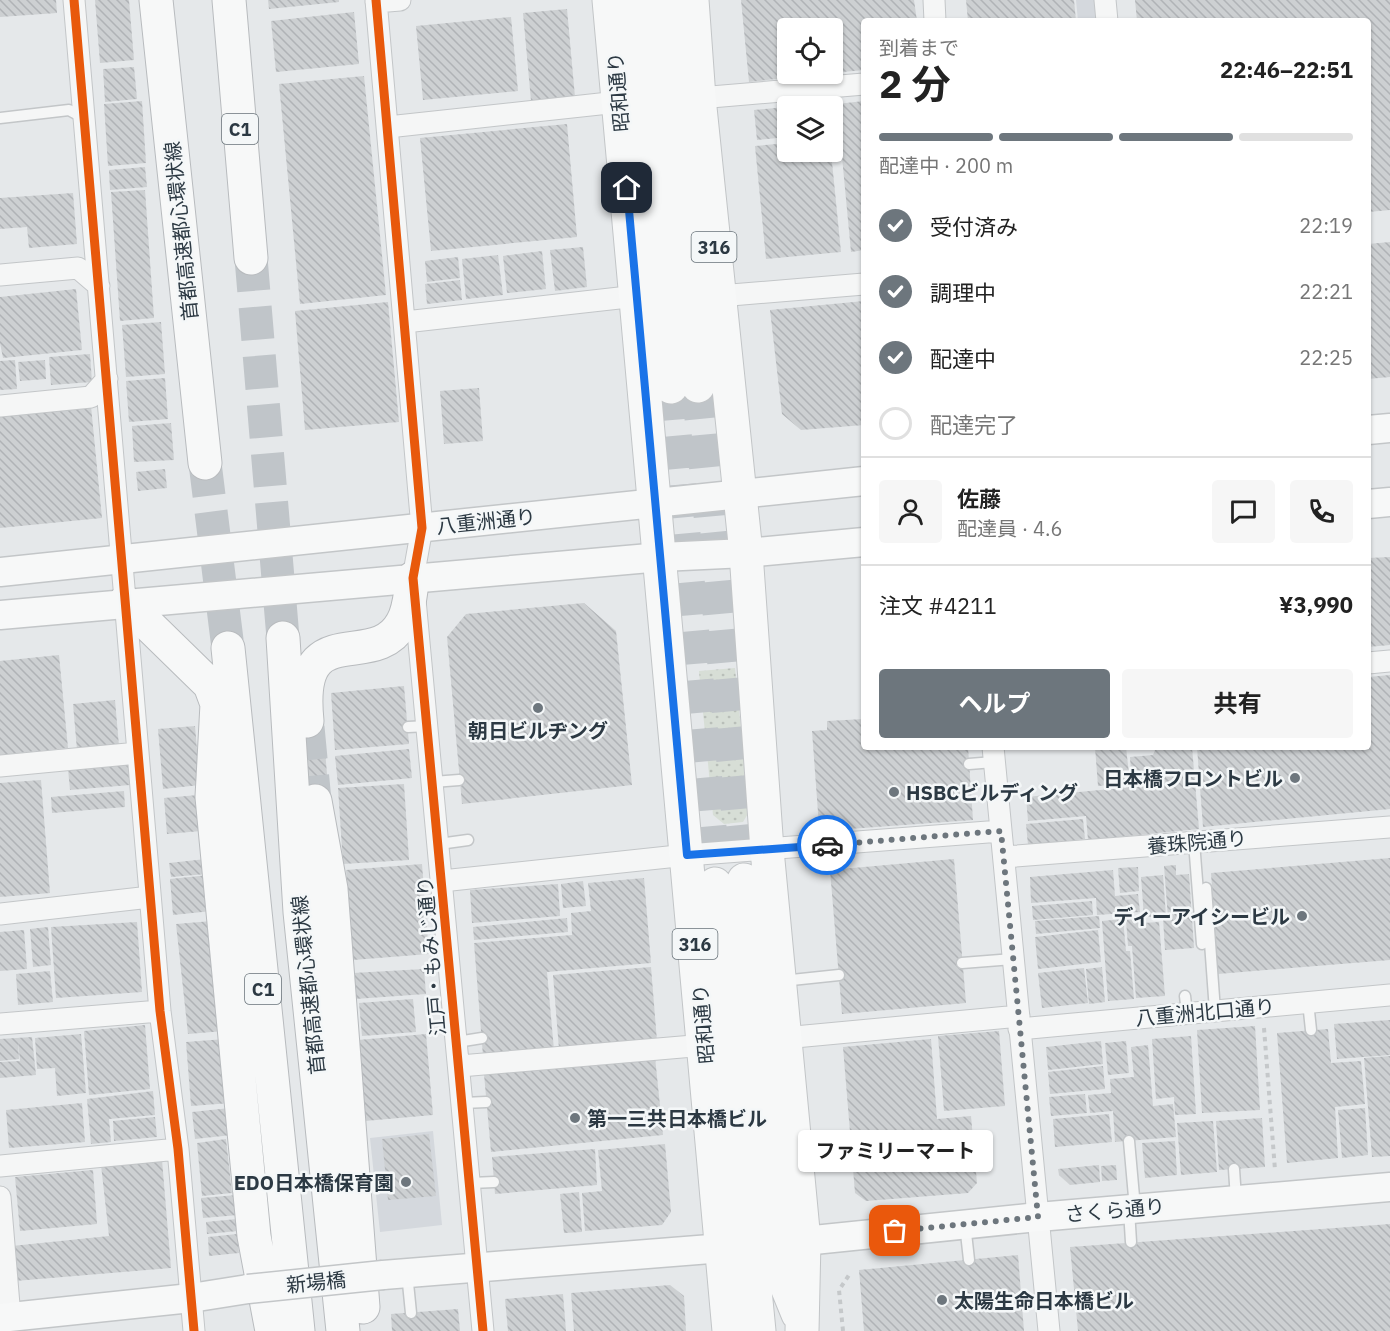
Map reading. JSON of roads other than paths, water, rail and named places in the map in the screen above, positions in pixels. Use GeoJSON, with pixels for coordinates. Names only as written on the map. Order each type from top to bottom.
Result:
{"type":"FeatureCollection","features":[{"type":"Feature","properties":{"kind":"main road","name":"首都高速都心環状線"},"geometry":{"type":"LineString","coordinates":[[156,0],[205,463]]}},
{"type":"Feature","properties":{"kind":"main road"},"geometry":{"type":"LineString","coordinates":[[175,0],[180,213]]}},
{"type":"Feature","properties":{"kind":"main road","name":"C1"},"geometry":{"type":"LineString","coordinates":[[229,0],[251,258]]}},
{"type":"Feature","properties":{"kind":"main road","name":"昭和通り"},"geometry":{"type":"LineString","coordinates":[[609,0],[729,1331]]}},
{"type":"Feature","properties":{"kind":"main road","name":"昭和通り"},"geometry":{"type":"LineString","coordinates":[[634,0],[684,387],[662,0]]}},
{"type":"Feature","properties":{"kind":"main road","name":"昭和通り"},"geometry":{"type":"LineString","coordinates":[[692,0],[699,98],[746,553],[766,850],[804,1241],[802,1326]]}},
{"type":"Feature","properties":{"kind":"main road"},"geometry":{"type":"LineString","coordinates":[[308,727],[305,688],[314,666],[333,652],[383,640],[395,632],[403,623],[407,611],[413,578]]}},
{"type":"Feature","properties":{"kind":"main road"},"geometry":{"type":"LineString","coordinates":[[125,602],[210,685],[217,704],[212,797],[254,1236],[272,1331]]}},
{"type":"Feature","properties":{"kind":"main road","name":"首都高速都心環状線"},"geometry":{"type":"LineString","coordinates":[[283,638],[300,912],[343,1331]]}},
{"type":"Feature","properties":{"kind":"main road","name":"C1"},"geometry":{"type":"LineString","coordinates":[[228,648],[298,1331]]}},
{"type":"Feature","properties":{"kind":"main road"},"geometry":{"type":"LineString","coordinates":[[315,801],[331,889],[365,1331]]}},
{"type":"Feature","properties":{"kind":"main road","name":"昭和通り"},"geometry":{"type":"LineString","coordinates":[[759,1331],[730,882],[780,1270],[802,1326]]}},
{"type":"Feature","properties":{"kind":"street"},"geometry":{"type":"LineString","coordinates":[[74,0],[160,1011],[178,1149],[194,1331]]}},
{"type":"Feature","properties":{"kind":"street"},"geometry":{"type":"LineString","coordinates":[[376,1],[400,0]]}},
{"type":"Feature","properties":{"kind":"street"},"geometry":{"type":"LineString","coordinates":[[934,0],[935,18]]}},
{"type":"Feature","properties":{"kind":"street"},"geometry":{"type":"LineString","coordinates":[[1105,0],[1107,18]]}},
{"type":"Feature","properties":{"kind":"street","name":"江戸・もみじ通り"},"geometry":{"type":"LineString","coordinates":[[376,1],[423,528],[413,578],[418,727],[433,782],[483,1331]]}},
{"type":"Feature","properties":{"kind":"street"},"geometry":{"type":"LineString","coordinates":[[699,98],[861,84]]}},
{"type":"Feature","properties":{"kind":"street"},"geometry":{"type":"LineString","coordinates":[[388,127],[618,102]]}},
{"type":"Feature","properties":{"kind":"street"},"geometry":{"type":"LineString","coordinates":[[0,275],[78,268],[99,286]]}},
{"type":"Feature","properties":{"kind":"street"},"geometry":{"type":"LineString","coordinates":[[719,296],[861,284]]}},
{"type":"Feature","properties":{"kind":"street"},"geometry":{"type":"LineString","coordinates":[[405,322],[637,296]]}},
{"type":"Feature","properties":{"kind":"street"},"geometry":{"type":"LineString","coordinates":[[0,406],[91,397],[107,379]]}},
{"type":"Feature","properties":{"kind":"street"},"geometry":{"type":"LineString","coordinates":[[1371,430],[1390,428]]}},
{"type":"Feature","properties":{"kind":"street","name":"八重洲通り"},"geometry":{"type":"LineString","coordinates":[[0,572],[423,528],[654,501],[861,481]]}},
{"type":"Feature","properties":{"kind":"street"},"geometry":{"type":"LineString","coordinates":[[1371,504],[1390,502]]}},
{"type":"Feature","properties":{"kind":"street"},"geometry":{"type":"LineString","coordinates":[[0,615],[125,602],[861,542]]}},
{"type":"Feature","properties":{"kind":"street"},"geometry":{"type":"LineString","coordinates":[[1371,663],[1390,661]]}},
{"type":"Feature","properties":{"kind":"street"},"geometry":{"type":"LineString","coordinates":[[0,766],[138,753]]}},
{"type":"Feature","properties":{"kind":"street"},"geometry":{"type":"LineString","coordinates":[[994,754],[1049,1331]]}},
{"type":"Feature","properties":{"kind":"street","name":"養珠院通り"},"geometry":{"type":"LineString","coordinates":[[1004,857],[1150,840],[1194,842],[1235,832],[1390,827]]}},
{"type":"Feature","properties":{"kind":"street"},"geometry":{"type":"LineString","coordinates":[[442,881],[583,861],[766,850],[1001,831]]}},
{"type":"Feature","properties":{"kind":"street"},"geometry":{"type":"LineString","coordinates":[[0,914],[150,897]]}},
{"type":"Feature","properties":{"kind":"street","name":"八重洲北口通り"},"geometry":{"type":"LineString","coordinates":[[784,1038],[1019,1023],[1186,1004],[1215,1011],[1390,994]]}},
{"type":"Feature","properties":{"kind":"street"},"geometry":{"type":"LineString","coordinates":[[0,1024],[160,1011]]}},
{"type":"Feature","properties":{"kind":"street"},"geometry":{"type":"LineString","coordinates":[[460,1066],[705,1045]]}},
{"type":"Feature","properties":{"kind":"street"},"geometry":{"type":"LineString","coordinates":[[0,1166],[178,1149]]}},
{"type":"Feature","properties":{"kind":"street","name":"さくら通り"},"geometry":{"type":"LineString","coordinates":[[804,1241],[1038,1217],[1390,1187]]}},
{"type":"Feature","properties":{"kind":"street"},"geometry":{"type":"LineString","coordinates":[[0,1211],[5,1318]]}},
{"type":"Feature","properties":{"kind":"street","name":"新場橋"},"geometry":{"type":"LineString","coordinates":[[5,1318],[395,1274],[723,1248]]}},
{"type":"Feature","properties":{"kind":"lane"},"geometry":{"type":"LineString","coordinates":[[0,118],[69,110],[85,118]]}},
{"type":"Feature","properties":{"kind":"lane"},"geometry":{"type":"LineString","coordinates":[[969,764],[994,754]]}},
{"type":"Feature","properties":{"kind":"lane"},"geometry":{"type":"LineString","coordinates":[[433,782],[459,780]]}},
{"type":"Feature","properties":{"kind":"lane"},"geometry":{"type":"LineString","coordinates":[[439,844],[468,840]]}},
{"type":"Feature","properties":{"kind":"lane"},"geometry":{"type":"LineString","coordinates":[[1194,842],[1202,944]]}},
{"type":"Feature","properties":{"kind":"lane"},"geometry":{"type":"LineString","coordinates":[[1206,888],[1215,1011]]}},
{"type":"Feature","properties":{"kind":"lane"},"geometry":{"type":"LineString","coordinates":[[962,963],[1013,959]]}},
{"type":"Feature","properties":{"kind":"lane"},"geometry":{"type":"LineString","coordinates":[[778,981],[839,975]]}},
{"type":"Feature","properties":{"kind":"lane"},"geometry":{"type":"LineString","coordinates":[[1308,1002],[1311,1030]]}},
{"type":"Feature","properties":{"kind":"lane"},"geometry":{"type":"LineString","coordinates":[[458,1042],[482,1038]]}},
{"type":"Feature","properties":{"kind":"lane"},"geometry":{"type":"LineString","coordinates":[[463,1103],[486,1102]]}},
{"type":"Feature","properties":{"kind":"lane"},"geometry":{"type":"LineString","coordinates":[[1129,1141],[1131,1242]]}},
{"type":"Feature","properties":{"kind":"lane"},"geometry":{"type":"LineString","coordinates":[[1234,1169],[1236,1199]]}},
{"type":"Feature","properties":{"kind":"lane"},"geometry":{"type":"LineString","coordinates":[[471,1183],[494,1182]]}},
{"type":"Feature","properties":{"kind":"lane"},"geometry":{"type":"LineString","coordinates":[[965,1224],[969,1260]]}},
{"type":"Feature","properties":{"kind":"lane"},"geometry":{"type":"LineString","coordinates":[[395,1274],[411,1313]]}},
{"type":"Feature","properties":{"kind":"tunnel"},"geometry":{"type":"LineString","coordinates":[[251,258],[283,638]]}},
{"type":"Feature","properties":{"kind":"tunnel"},"geometry":{"type":"LineString","coordinates":[[698,386],[744,880]]}},
{"type":"Feature","properties":{"kind":"tunnel"},"geometry":{"type":"LineString","coordinates":[[671,387],[715,884]]}},
{"type":"Feature","properties":{"kind":"tunnel"},"geometry":{"type":"LineString","coordinates":[[205,463],[228,648]]}},
{"type":"Feature","properties":{"kind":"tunnel"},"geometry":{"type":"LineString","coordinates":[[308,727],[315,801]]}},
{"type":"Feature","properties":{"kind":"place","name":"朝日ビルヂング"},"geometry":{"type":"Point","coordinates":[538,708]}},
{"type":"Feature","properties":{"kind":"place","name":"日本橋フロントビル"},"geometry":{"type":"Point","coordinates":[1295,778]}},
{"type":"Feature","properties":{"kind":"place","name":"HSBCビルディング"},"geometry":{"type":"Point","coordinates":[894,792]}},
{"type":"Feature","properties":{"kind":"place","name":"ディーアイシービル"},"geometry":{"type":"Point","coordinates":[1302,916]}},
{"type":"Feature","properties":{"kind":"place","name":"第一三共日本橋ビル"},"geometry":{"type":"Point","coordinates":[575,1118]}},
{"type":"Feature","properties":{"kind":"place","name":"EDO日本橋保育園"},"geometry":{"type":"Point","coordinates":[406,1182]}},
{"type":"Feature","properties":{"kind":"place","name":"ファミリーマート"},"geometry":{"type":"Point","coordinates":[895,1231]}},
{"type":"Feature","properties":{"kind":"place","name":"太陽生命日本橋ビル"},"geometry":{"type":"Point","coordinates":[942,1300]}}]}
